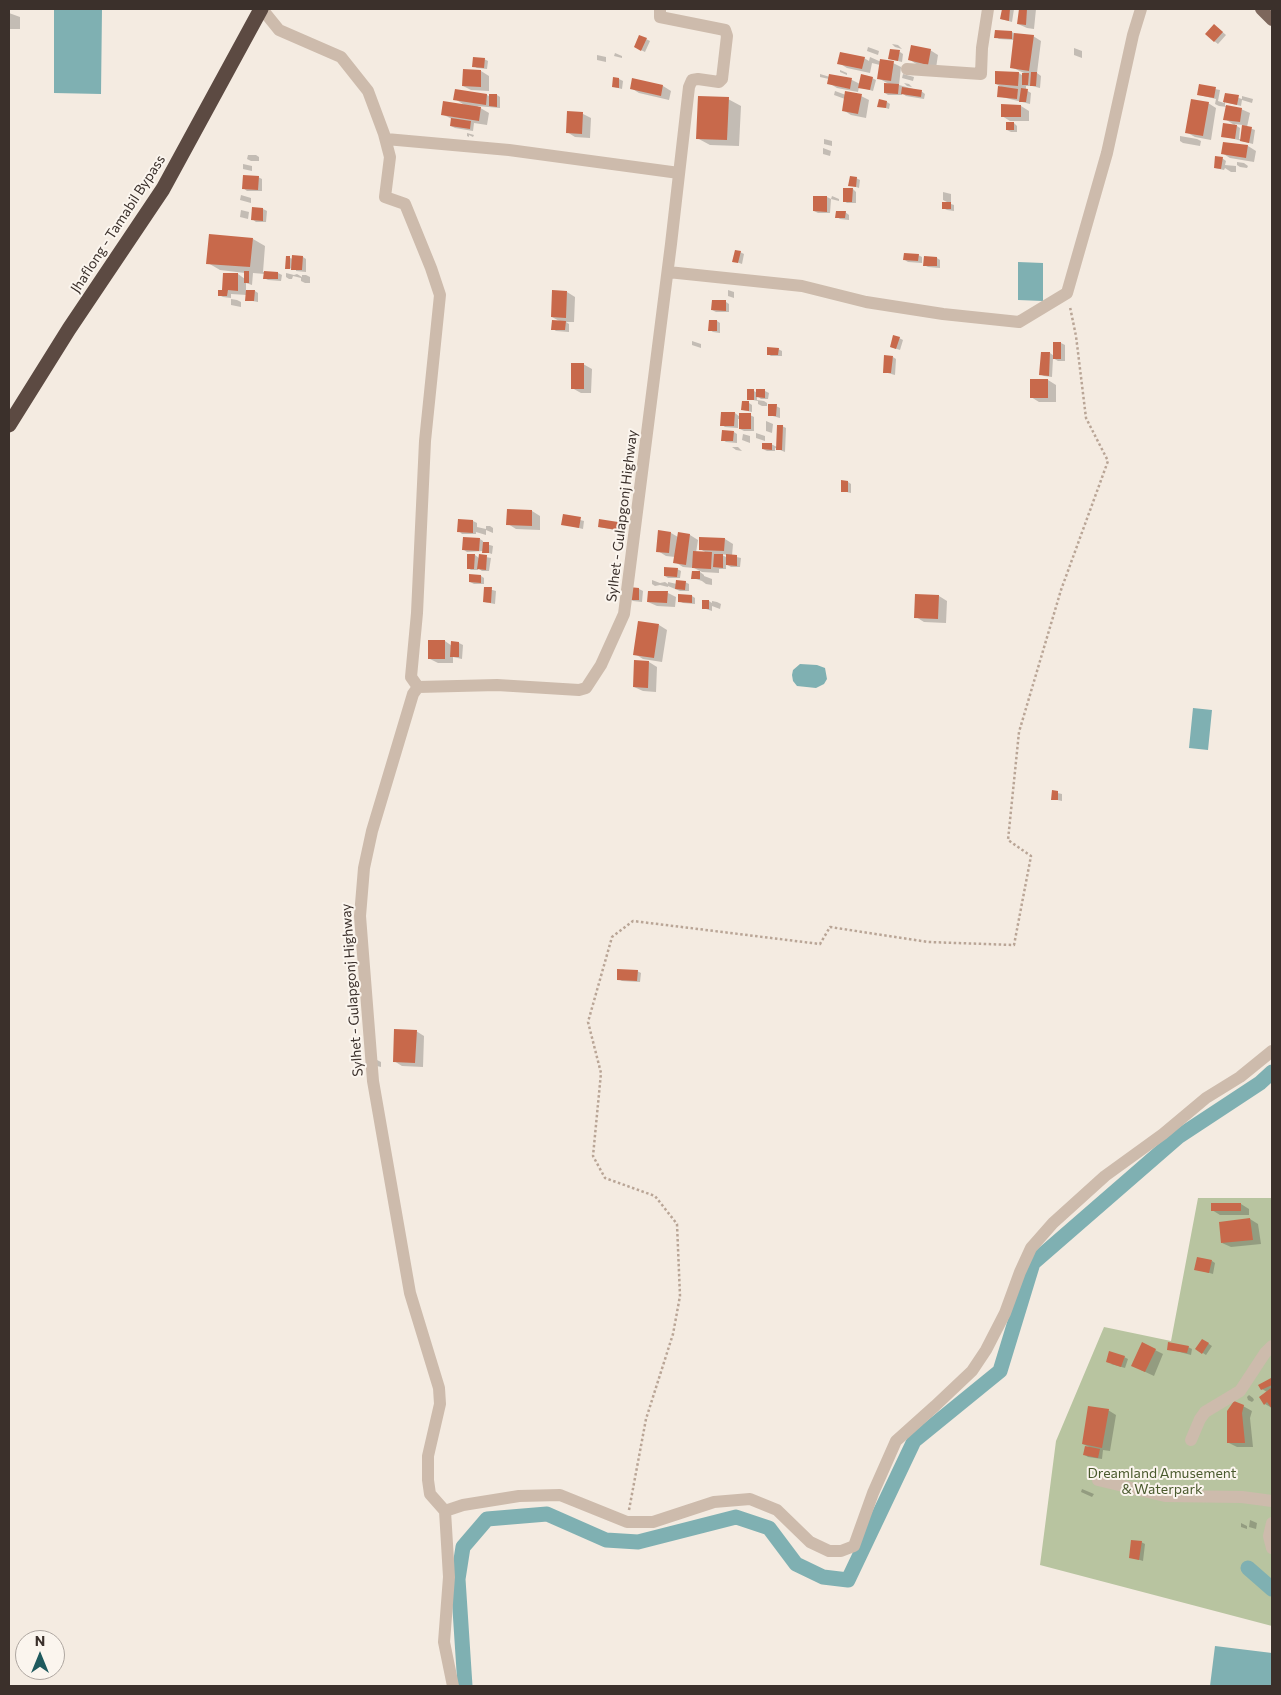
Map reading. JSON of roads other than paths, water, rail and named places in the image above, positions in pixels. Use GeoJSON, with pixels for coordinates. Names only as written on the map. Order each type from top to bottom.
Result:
{"type":"FeatureCollection","features":[{"type":"Feature","properties":{"kind":"highway","name":"Jhaflong - Tamabil Bypass"},"geometry":{"type":"LineString","coordinates":[[9,425],[69,329],[163,189],[262,9]]}},
{"type":"Feature","properties":{"kind":"main road"},"geometry":{"type":"LineString","coordinates":[[1261,9],[1272,20]]}},
{"type":"Feature","properties":{"kind":"street"},"geometry":{"type":"LineString","coordinates":[[262,9],[279,30],[341,57],[368,91],[386,140],[390,157],[386,197],[405,204],[440,295],[425,441],[418,596],[411,677],[418,687]]}},
{"type":"Feature","properties":{"kind":"street","name":"Sylhet - Gulapgonj Highway"},"geometry":{"type":"LineString","coordinates":[[445,1511],[430,1494],[428,1480],[428,1456],[440,1404],[439,1388],[410,1293],[373,1081],[360,916],[364,868],[372,831],[413,694],[418,687],[497,685],[579,690],[586,688],[601,665],[626,606],[689,87],[692,80],[718,82],[722,79],[727,36],[725,30],[660,17],[660,9]]}},
{"type":"Feature","properties":{"kind":"street"},"geometry":{"type":"LineString","coordinates":[[907,69],[982,74],[982,48],[988,9]]}},
{"type":"Feature","properties":{"kind":"street"},"geometry":{"type":"LineString","coordinates":[[668,272],[802,286],[866,302],[943,314],[1019,322],[1067,293],[1107,153],[1133,34],[1141,9]]}},
{"type":"Feature","properties":{"kind":"street"},"geometry":{"type":"LineString","coordinates":[[386,140],[509,150],[679,173]]}},
{"type":"Feature","properties":{"kind":"street"},"geometry":{"type":"LineString","coordinates":[[453,1686],[444,1642],[449,1577],[445,1511],[464,1505],[519,1496],[560,1495],[626,1522],[653,1522],[714,1502],[750,1499],[777,1510],[810,1542],[829,1551],[841,1551],[854,1546],[896,1441],[972,1371],[986,1350],[1005,1313],[1031,1248],[1053,1223],[1105,1176],[1163,1134],[1206,1098],[1240,1077],[1272,1051]]}},
{"type":"Feature","properties":{"kind":"street"},"geometry":{"type":"LineString","coordinates":[[1190,1440],[1205,1412],[1240,1391],[1265,1353],[1272,1346]]}},
{"type":"Feature","properties":{"kind":"street"},"geometry":{"type":"LineString","coordinates":[[1098,1480],[1165,1496],[1242,1497],[1272,1501]]}},
{"type":"Feature","properties":{"kind":"street"},"geometry":{"type":"LineString","coordinates":[[1272,1523],[1269,1536],[1272,1548]]}},
{"type":"Feature","properties":{"kind":"water"},"geometry":{"type":"Polygon","coordinates":[[[54,9],[102,9],[101,94],[54,93],[54,9]]]}},
{"type":"Feature","properties":{"kind":"water"},"geometry":{"type":"Polygon","coordinates":[[[1018,262],[1043,263],[1043,301],[1018,300],[1018,262]]]}},
{"type":"Feature","properties":{"kind":"water"},"geometry":{"type":"Polygon","coordinates":[[[800,664],[817,665],[825,668],[827,679],[824,684],[816,688],[797,686],[793,681],[792,675],[793,670],[800,664]]]}},
{"type":"Feature","properties":{"kind":"water"},"geometry":{"type":"Polygon","coordinates":[[[1193,708],[1212,710],[1208,750],[1189,748],[1193,708]]]}},
{"type":"Feature","properties":{"kind":"water"},"geometry":{"type":"Polygon","coordinates":[[[1215,1646],[1272,1653],[1272,1686],[1210,1686],[1215,1646]]]}},
{"type":"Feature","properties":{"kind":"waterway"},"geometry":{"type":"LineString","coordinates":[[465,1686],[458,1579],[463,1547],[487,1519],[547,1514],[606,1540],[638,1542],[736,1517],[769,1528],[796,1564],[823,1577],[848,1580],[914,1441],[1000,1371],[1033,1263],[1178,1137],[1260,1083],[1272,1072]]}},
{"type":"Feature","properties":{"kind":"waterway"},"geometry":{"type":"LineString","coordinates":[[1248,1568],[1272,1589]]}},
{"type":"Feature","properties":{"kind":"park label","name":"Dreamland Amusement & Waterpark"},"geometry":{"type":"Point","coordinates":[1162,1482]}}]}
